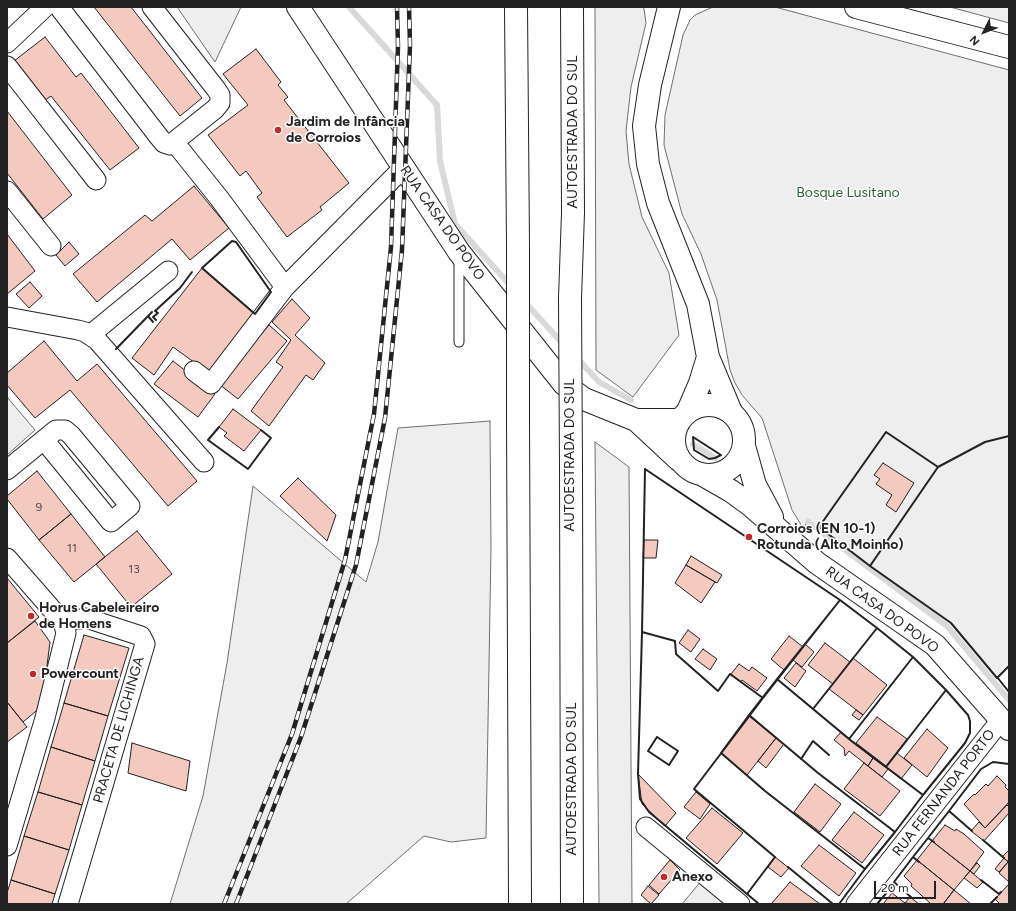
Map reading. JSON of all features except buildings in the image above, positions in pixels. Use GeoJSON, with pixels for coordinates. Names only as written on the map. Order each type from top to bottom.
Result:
{"type":"FeatureCollection","features":[{"type":"Feature","properties":{"kind":"main road","name":"RUA CASA DO POVO"},"geometry":{"type":"LineString","coordinates":[[298,7],[459,252],[564,384],[584,399],[636,420],[680,461]]}},
{"type":"Feature","properties":{"kind":"main road"},"geometry":{"type":"LineString","coordinates":[[516,7],[520,904]]}},
{"type":"Feature","properties":{"kind":"main road","name":"AUTOESTRADA DO SUL"},"geometry":{"type":"LineString","coordinates":[[572,7],[573,213],[570,298],[572,904]]}},
{"type":"Feature","properties":{"kind":"main road"},"geometry":{"type":"LineString","coordinates":[[669,7],[650,86],[645,120],[648,164],[658,203],[698,304],[708,357],[731,412],[739,422],[744,433],[744,446],[741,456],[734,466],[725,472],[714,475],[703,475],[694,472],[680,461],[675,451],[673,441],[675,430],[684,416],[700,383],[708,357]]}},
{"type":"Feature","properties":{"kind":"main road"},"geometry":{"type":"LineString","coordinates":[[856,7],[1009,47]]}},
{"type":"Feature","properties":{"kind":"main road"},"geometry":{"type":"LineString","coordinates":[[684,416],[698,406],[710,404],[721,406],[731,412]]}},
{"type":"Feature","properties":{"kind":"main road","name":"RUA CASA DO POVO"},"geometry":{"type":"LineString","coordinates":[[636,420],[684,416]]}},
{"type":"Feature","properties":{"kind":"main road","name":"RUA CASA DO POVO"},"geometry":{"type":"LineString","coordinates":[[744,446],[755,485],[780,532]]}},
{"type":"Feature","properties":{"kind":"main road","name":"RUA CASA DO POVO"},"geometry":{"type":"LineString","coordinates":[[703,475],[743,500],[817,563],[935,645],[1005,725]]}},
{"type":"Feature","properties":{"kind":"street"},"geometry":{"type":"LineString","coordinates":[[7,43],[45,7]]}},
{"type":"Feature","properties":{"kind":"street"},"geometry":{"type":"LineString","coordinates":[[59,7],[164,143],[168,145],[174,143],[215,109],[220,103],[220,95],[152,7]]}},
{"type":"Feature","properties":{"kind":"street"},"geometry":{"type":"LineString","coordinates":[[7,66],[96,180]]}},
{"type":"Feature","properties":{"kind":"street"},"geometry":{"type":"LineString","coordinates":[[174,143],[237,222],[285,287]]}},
{"type":"Feature","properties":{"kind":"street"},"geometry":{"type":"LineString","coordinates":[[194,371],[211,384],[285,287],[403,168]]}},
{"type":"Feature","properties":{"kind":"street"},"geometry":{"type":"LineString","coordinates":[[7,191],[51,246]]}},
{"type":"Feature","properties":{"kind":"street"},"geometry":{"type":"LineString","coordinates":[[90,335],[168,271]]}},
{"type":"Feature","properties":{"kind":"street"},"geometry":{"type":"LineString","coordinates":[[7,317],[78,330],[97,340],[204,462]]}},
{"type":"Feature","properties":{"kind":"street"},"geometry":{"type":"LineString","coordinates":[[7,470],[56,430],[62,430],[68,432],[130,506],[111,522],[44,440]]}},
{"type":"Feature","properties":{"kind":"street"},"geometry":{"type":"LineString","coordinates":[[7,558],[63,622],[66,629],[66,638],[11,823],[7,846]]}},
{"type":"Feature","properties":{"kind":"street","name":"PRACETA DE LICHINGA"},"geometry":{"type":"LineString","coordinates":[[63,622],[86,618],[141,636],[144,644],[68,904]]}},
{"type":"Feature","properties":{"kind":"street","name":"RUA FERNANDA PORTO"},"geometry":{"type":"LineString","coordinates":[[856,904],[1005,725]]}},
{"type":"Feature","properties":{"kind":"street"},"geometry":{"type":"LineString","coordinates":[[646,827],[740,904]]}},
{"type":"Feature","properties":{"kind":"lane"},"geometry":{"type":"LineString","coordinates":[[459,252],[459,342]]}},
{"type":"Feature","properties":{"kind":"green space"},"geometry":{"type":"Polygon","coordinates":[[[177,7],[241,7],[215,62],[177,7]]]}},
{"type":"Feature","properties":{"kind":"green space"},"geometry":{"type":"Polygon","coordinates":[[[595,7],[643,7],[644,9],[646,23],[631,87],[626,131],[629,164],[642,217],[669,273],[679,335],[633,397],[596,370],[595,7]]]}},
{"type":"Feature","properties":{"kind":"green space","name":"Bosque Lusitano"},"geometry":{"type":"Polygon","coordinates":[[[713,7],[775,7],[1009,70],[1009,666],[997,678],[951,623],[870,566],[809,520],[803,528],[792,510],[762,418],[742,395],[735,383],[730,370],[717,300],[701,254],[682,214],[664,145],[665,115],[683,35],[690,20],[695,15],[713,7]]]}},
{"type":"Feature","properties":{"kind":"green space"},"geometry":{"type":"Polygon","coordinates":[[[950,7],[1009,7],[1009,23],[950,7]]]}},
{"type":"Feature","properties":{"kind":"green space"},"geometry":{"type":"Polygon","coordinates":[[[7,397],[35,430],[7,455],[7,397]]]}},
{"type":"Feature","properties":{"kind":"green space"},"geometry":{"type":"Polygon","coordinates":[[[490,421],[491,549],[486,838],[451,842],[424,836],[346,904],[170,904],[203,796],[227,663],[253,486],[366,582],[378,542],[398,428],[490,421]]]}},
{"type":"Feature","properties":{"kind":"green space"},"geometry":{"type":"Polygon","coordinates":[[[595,442],[629,467],[632,904],[599,904],[595,442]]]}},
{"type":"Feature","properties":{"kind":"green space"},"geometry":{"type":"Polygon","coordinates":[[[702,880],[725,898],[721,904],[682,904],[702,880]]]}},
{"type":"Feature","properties":{"kind":"waterway"},"geometry":{"type":"LineString","coordinates":[[349,7],[437,105],[440,161],[455,224],[512,287]]}},
{"type":"Feature","properties":{"kind":"waterway"},"geometry":{"type":"LineString","coordinates":[[523,300],[564,345]]}},
{"type":"Feature","properties":{"kind":"waterway"},"geometry":{"type":"LineString","coordinates":[[576,357],[599,382],[631,400]]}},
{"type":"Feature","properties":{"kind":"waterway"},"geometry":{"type":"LineString","coordinates":[[693,444],[715,458]]}},
{"type":"Feature","properties":{"kind":"waterway"},"geometry":{"type":"LineString","coordinates":[[808,522],[947,626],[1009,700]]}},
{"type":"Feature","properties":{"kind":"railway"},"geometry":{"type":"LineString","coordinates":[[224,904],[292,734],[345,560],[374,414],[391,247],[398,46],[397,7]]}},
{"type":"Feature","properties":{"kind":"railway"},"geometry":{"type":"LineString","coordinates":[[236,904],[301,737],[356,565],[385,418],[402,250],[410,45],[409,7]]}},
{"type":"Feature","properties":{"kind":"wall"},"geometry":{"type":"LineString","coordinates":[[232,241],[236,242],[271,292],[255,314],[202,268],[232,241]]}},
{"type":"Feature","properties":{"kind":"wall"},"geometry":{"type":"LineString","coordinates":[[156,320],[153,317],[158,313],[155,311],[180,288],[192,272]]}},
{"type":"Feature","properties":{"kind":"wall"},"geometry":{"type":"LineString","coordinates":[[116,349],[152,312]]}},
{"type":"Feature","properties":{"kind":"wall"},"geometry":{"type":"LineString","coordinates":[[148,316],[153,322]]}},
{"type":"Feature","properties":{"kind":"wall"},"geometry":{"type":"LineString","coordinates":[[219,427],[208,440],[248,469],[271,438],[261,430]]}},
{"type":"Feature","properties":{"kind":"wall"},"geometry":{"type":"LineString","coordinates":[[886,432],[938,467],[870,566],[819,527],[886,432]]}},
{"type":"Feature","properties":{"kind":"wall"},"geometry":{"type":"LineString","coordinates":[[1009,436],[985,442],[938,467],[870,566],[951,623],[997,678],[1009,666]]}},
{"type":"Feature","properties":{"kind":"wall"},"geometry":{"type":"LineString","coordinates":[[693,437],[721,455],[709,459],[694,450],[693,437]]}},
{"type":"Feature","properties":{"kind":"wall"},"geometry":{"type":"LineString","coordinates":[[645,469],[840,600],[763,698],[730,674],[718,691],[676,654],[675,641],[642,632],[645,469]]}},
{"type":"Feature","properties":{"kind":"wall"},"geometry":{"type":"LineString","coordinates":[[840,600],[877,628],[813,709],[777,679],[840,600]]}},
{"type":"Feature","properties":{"kind":"wall"},"geometry":{"type":"LineString","coordinates":[[877,628],[913,657],[849,739],[813,709],[877,628]]}},
{"type":"Feature","properties":{"kind":"wall"},"geometry":{"type":"LineString","coordinates":[[642,632],[675,641],[676,654],[718,691],[730,674],[763,698],[694,789],[775,857],[747,894],[649,812],[640,799],[638,774],[642,632]]}},
{"type":"Feature","properties":{"kind":"wall"},"geometry":{"type":"LineString","coordinates":[[913,657],[946,690],[886,767],[849,739],[913,657]]}},
{"type":"Feature","properties":{"kind":"wall"},"geometry":{"type":"LineString","coordinates":[[997,677],[1009,692]]}},
{"type":"Feature","properties":{"kind":"wall"},"geometry":{"type":"LineString","coordinates":[[777,679],[854,743],[923,795],[895,832],[818,773],[749,715],[777,679]]}},
{"type":"Feature","properties":{"kind":"wall"},"geometry":{"type":"LineString","coordinates":[[946,690],[968,715],[970,721],[970,733],[965,743],[923,795],[886,767],[946,690]]}},
{"type":"Feature","properties":{"kind":"wall"},"geometry":{"type":"LineString","coordinates":[[749,715],[818,773],[895,832],[865,869],[765,791],[721,753],[749,715]]}},
{"type":"Feature","properties":{"kind":"wall"},"geometry":{"type":"LineString","coordinates":[[657,737],[678,751],[669,765],[648,751],[657,737]]}},
{"type":"Feature","properties":{"kind":"wall"},"geometry":{"type":"LineString","coordinates":[[801,759],[813,741],[829,755]]}},
{"type":"Feature","properties":{"kind":"wall"},"geometry":{"type":"LineString","coordinates":[[950,812],[949,811],[981,769],[993,762],[1009,764]]}},
{"type":"Feature","properties":{"kind":"wall"},"geometry":{"type":"LineString","coordinates":[[934,842],[928,838],[949,811],[972,831]]}},
{"type":"Feature","properties":{"kind":"wall"},"geometry":{"type":"LineString","coordinates":[[919,862],[913,857],[928,838]]}},
{"type":"Feature","properties":{"kind":"wall"},"geometry":{"type":"LineString","coordinates":[[983,840],[1004,858]]}},
{"type":"Feature","properties":{"kind":"wall"},"geometry":{"type":"LineString","coordinates":[[912,898],[894,882],[913,857]]}},
{"type":"Feature","properties":{"kind":"wall"},"geometry":{"type":"LineString","coordinates":[[788,867],[833,904]]}},
{"type":"Feature","properties":{"kind":"wall"},"geometry":{"type":"LineString","coordinates":[[839,904],[865,869]]}},
{"type":"Feature","properties":{"kind":"wall"},"geometry":{"type":"LineString","coordinates":[[981,880],[999,894],[1001,892]]}},
{"type":"Feature","properties":{"kind":"wall"},"geometry":{"type":"LineString","coordinates":[[877,904],[895,883]]}},
{"type":"Feature","properties":{"kind":"wall"},"geometry":{"type":"LineString","coordinates":[[748,893],[747,894],[759,904]]}},
{"type":"Feature","properties":{"kind":"wall"},"geometry":{"type":"LineString","coordinates":[[990,904],[997,897]]}},
{"type":"Feature","properties":{"kind":"place","name":"Jardim de Infância de Corroios"},"geometry":{"type":"Point","coordinates":[278,130]}},
{"type":"Feature","properties":{"kind":"place","name":"Corroios (EN 10-1) Rotunda (Alto Moinho)"},"geometry":{"type":"Point","coordinates":[749,537]}},
{"type":"Feature","properties":{"kind":"place","name":"Horus Cabeleireiro de Homens"},"geometry":{"type":"Point","coordinates":[31,616]}},
{"type":"Feature","properties":{"kind":"place","name":"Powercount"},"geometry":{"type":"Point","coordinates":[33,674]}},
{"type":"Feature","properties":{"kind":"place","name":"Anexo"},"geometry":{"type":"Point","coordinates":[664,877]}}]}
